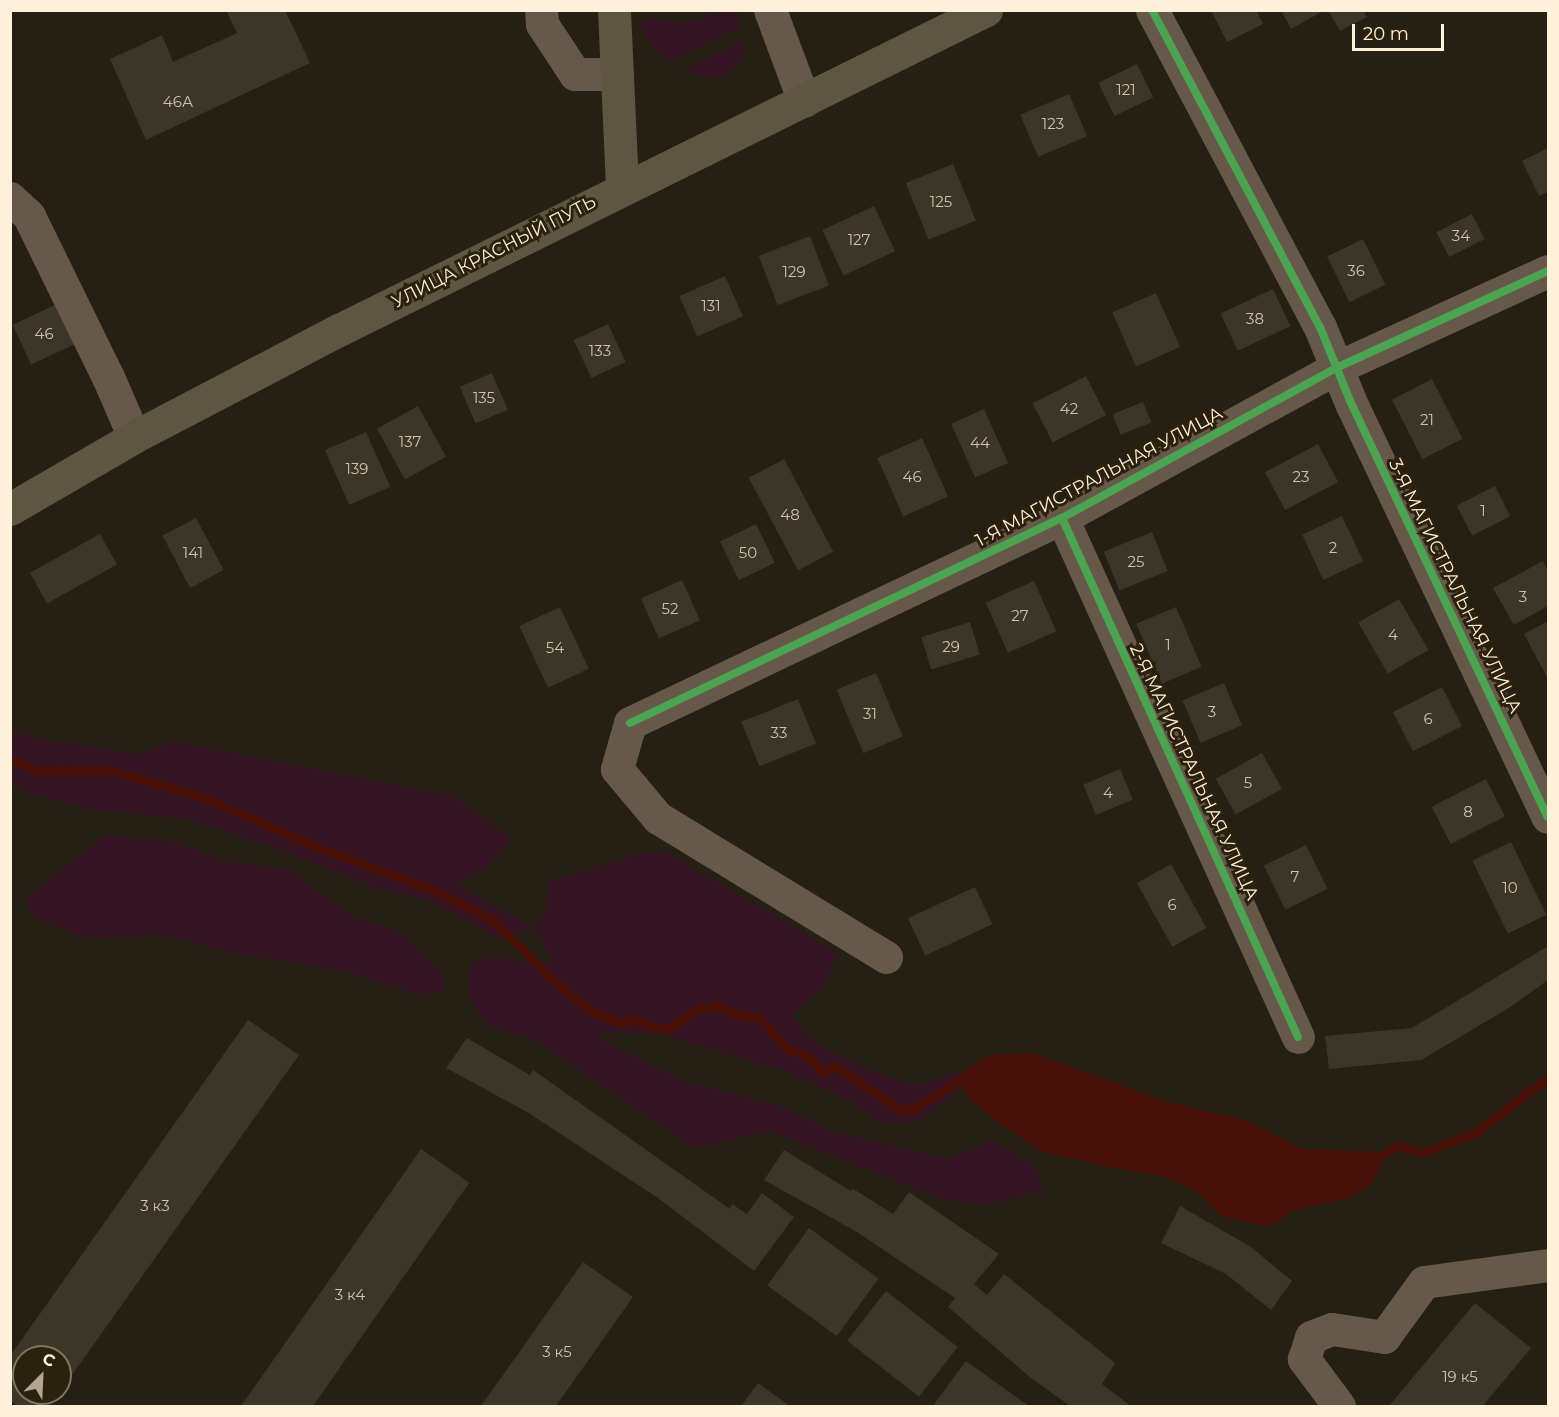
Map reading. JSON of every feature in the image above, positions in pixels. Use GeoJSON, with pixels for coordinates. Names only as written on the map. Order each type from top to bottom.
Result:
{"type":"FeatureCollection","features":[{"type":"Feature","properties":{"kind":"main road"},"geometry":{"type":"LineString","coordinates":[[614,10],[622,189]]}},
{"type":"Feature","properties":{"kind":"main road","name":"УЛИЦА КРАСНЫЙ ПУТЬ"},"geometry":{"type":"LineString","coordinates":[[10,509],[134,437],[622,189],[986,10]]}},
{"type":"Feature","properties":{"kind":"street"},"geometry":{"type":"LineString","coordinates":[[541,10],[542,24],[575,74],[617,74]]}},
{"type":"Feature","properties":{"kind":"street"},"geometry":{"type":"LineString","coordinates":[[770,10],[804,101]]}},
{"type":"Feature","properties":{"kind":"street","name":"3-Я МАГИСТРАЛЬНАЯ УЛИЦА"},"geometry":{"type":"LineString","coordinates":[[1152,10],[1320,327],[1336,368],[1548,817]]}},
{"type":"Feature","properties":{"kind":"street"},"geometry":{"type":"LineString","coordinates":[[10,198],[29,216],[108,377],[134,437]]}},
{"type":"Feature","properties":{"kind":"street","name":"1-Я МАГИСТРАЛЬНАЯ УЛИЦА"},"geometry":{"type":"LineString","coordinates":[[886,957],[658,818],[617,769],[630,723],[1062,518],[1336,368],[1548,271]]}},
{"type":"Feature","properties":{"kind":"street","name":"2-Я МАГИСТРАЛЬНАЯ УЛИЦА"},"geometry":{"type":"LineString","coordinates":[[1062,518],[1298,1037]]}},
{"type":"Feature","properties":{"kind":"street"},"geometry":{"type":"LineString","coordinates":[[1340,1407],[1304,1359],[1311,1337],[1332,1329],[1384,1337],[1424,1282],[1548,1265]]}},
{"type":"Feature","properties":{"kind":"shaded area"},"geometry":{"type":"Polygon","coordinates":[[[720,11],[736,11],[741,27],[672,61],[654,49],[640,24],[649,18],[680,23],[701,20],[720,11]]]}},
{"type":"Feature","properties":{"kind":"shaded area"},"geometry":{"type":"Polygon","coordinates":[[[743,42],[744,51],[739,63],[721,78],[702,77],[683,70],[743,42]]]}},
{"type":"Feature","properties":{"kind":"shaded area"},"geometry":{"type":"Polygon","coordinates":[[[11,731],[45,740],[138,754],[175,742],[452,796],[511,838],[487,867],[455,884],[534,928],[497,937],[430,901],[374,887],[292,854],[189,819],[99,810],[41,797],[11,783],[11,731]]]}},
{"type":"Feature","properties":{"kind":"shaded area"},"geometry":{"type":"Polygon","coordinates":[[[105,835],[180,843],[221,861],[289,869],[352,916],[402,933],[444,977],[443,990],[420,995],[341,970],[228,952],[164,934],[88,939],[35,917],[25,899],[105,835]]]}},
{"type":"Feature","properties":{"kind":"shaded area"},"geometry":{"type":"Polygon","coordinates":[[[663,851],[837,952],[824,986],[792,1016],[819,1046],[872,1071],[914,1086],[966,1070],[962,1085],[943,1103],[914,1122],[881,1123],[850,1100],[779,1069],[657,1033],[600,1032],[604,1041],[680,1080],[782,1107],[834,1132],[946,1159],[993,1141],[1034,1165],[1044,1191],[983,1205],[942,1199],[770,1131],[695,1148],[536,1040],[487,1025],[469,999],[470,963],[497,956],[525,963],[554,963],[534,928],[545,911],[550,881],[641,854],[663,851]]]}},
{"type":"Feature","properties":{"kind":"shaded area"},"geometry":{"type":"Polygon","coordinates":[[[1032,1053],[1167,1102],[1246,1120],[1302,1149],[1388,1152],[1371,1185],[1348,1198],[1291,1211],[1270,1227],[1221,1216],[1196,1190],[1163,1176],[1043,1152],[998,1122],[967,1097],[962,1085],[966,1070],[990,1055],[1032,1053]]]}},
{"type":"Feature","properties":{"kind":"building"},"geometry":{"type":"Polygon","coordinates":[[[226,10],[285,10],[310,63],[146,140],[110,59],[162,35],[173,62],[237,33],[226,10]]]}},
{"type":"Feature","properties":{"kind":"building"},"geometry":{"type":"Polygon","coordinates":[[[1211,10],[1256,10],[1263,24],[1227,42],[1211,10]]]}},
{"type":"Feature","properties":{"kind":"building"},"geometry":{"type":"Polygon","coordinates":[[[1281,10],[1325,10],[1291,29],[1281,10]]]}},
{"type":"Feature","properties":{"kind":"building"},"geometry":{"type":"Polygon","coordinates":[[[1328,10],[1363,10],[1367,17],[1340,31],[1328,10]]]}},
{"type":"Feature","properties":{"kind":"building"},"geometry":{"type":"Polygon","coordinates":[[[1137,64],[1153,97],[1115,116],[1098,83],[1137,64]]]}},
{"type":"Feature","properties":{"kind":"building"},"geometry":{"type":"Polygon","coordinates":[[[1069,94],[1087,136],[1038,157],[1020,115],[1069,94]]]}},
{"type":"Feature","properties":{"kind":"building"},"geometry":{"type":"Polygon","coordinates":[[[1548,148],[1548,192],[1539,196],[1522,161],[1548,148]]]}},
{"type":"Feature","properties":{"kind":"building"},"geometry":{"type":"Polygon","coordinates":[[[953,164],[976,221],[929,240],[906,183],[953,164]]]}},
{"type":"Feature","properties":{"kind":"building"},"geometry":{"type":"Polygon","coordinates":[[[874,206],[895,251],[843,275],[822,230],[874,206]]]}},
{"type":"Feature","properties":{"kind":"building"},"geometry":{"type":"Polygon","coordinates":[[[1472,214],[1485,239],[1449,257],[1436,232],[1472,214]]]}},
{"type":"Feature","properties":{"kind":"building"},"geometry":{"type":"Polygon","coordinates":[[[810,236],[829,285],[778,305],[759,256],[810,236]]]}},
{"type":"Feature","properties":{"kind":"building"},"geometry":{"type":"Polygon","coordinates":[[[1363,239],[1385,285],[1349,302],[1327,257],[1363,239]]]}},
{"type":"Feature","properties":{"kind":"building"},"geometry":{"type":"Polygon","coordinates":[[[725,276],[743,316],[697,337],[679,296],[725,276]]]}},
{"type":"Feature","properties":{"kind":"building"},"geometry":{"type":"Polygon","coordinates":[[[1273,289],[1290,326],[1238,351],[1220,314],[1273,289]]]}},
{"type":"Feature","properties":{"kind":"building"},"geometry":{"type":"Polygon","coordinates":[[[1156,293],[1180,347],[1136,366],[1112,313],[1156,293]]]}},
{"type":"Feature","properties":{"kind":"building"},"geometry":{"type":"Polygon","coordinates":[[[57,304],[76,344],[31,365],[13,325],[57,304]]]}},
{"type":"Feature","properties":{"kind":"building"},"geometry":{"type":"Polygon","coordinates":[[[608,324],[626,362],[591,378],[574,340],[608,324]]]}},
{"type":"Feature","properties":{"kind":"building"},"geometry":{"type":"Polygon","coordinates":[[[492,373],[508,410],[475,423],[460,387],[492,373]]]}},
{"type":"Feature","properties":{"kind":"building"},"geometry":{"type":"Polygon","coordinates":[[[1086,376],[1106,415],[1053,442],[1033,403],[1086,376]]]}},
{"type":"Feature","properties":{"kind":"building"},"geometry":{"type":"Polygon","coordinates":[[[1432,379],[1462,439],[1422,459],[1392,399],[1432,379]]]}},
{"type":"Feature","properties":{"kind":"building"},"geometry":{"type":"Polygon","coordinates":[[[1143,402],[1151,422],[1121,435],[1112,414],[1143,402]]]}},
{"type":"Feature","properties":{"kind":"building"},"geometry":{"type":"Polygon","coordinates":[[[418,406],[446,457],[405,480],[377,429],[418,406]]]}},
{"type":"Feature","properties":{"kind":"building"},"geometry":{"type":"Polygon","coordinates":[[[984,409],[1008,463],[975,478],[951,424],[984,409]]]}},
{"type":"Feature","properties":{"kind":"building"},"geometry":{"type":"Polygon","coordinates":[[[366,432],[390,487],[349,505],[325,450],[366,432]]]}},
{"type":"Feature","properties":{"kind":"building"},"geometry":{"type":"Polygon","coordinates":[[[922,438],[948,496],[903,516],[877,458],[922,438]]]}},
{"type":"Feature","properties":{"kind":"building"},"geometry":{"type":"Polygon","coordinates":[[[1318,444],[1338,482],[1285,510],[1265,472],[1318,444]]]}},
{"type":"Feature","properties":{"kind":"building"},"geometry":{"type":"Polygon","coordinates":[[[784,459],[833,552],[798,570],[749,478],[784,459]]]}},
{"type":"Feature","properties":{"kind":"building"},"geometry":{"type":"Polygon","coordinates":[[[1495,486],[1510,516],[1472,536],[1457,506],[1495,486]]]}},
{"type":"Feature","properties":{"kind":"building"},"geometry":{"type":"Polygon","coordinates":[[[1342,516],[1363,561],[1323,580],[1302,535],[1342,516]]]}},
{"type":"Feature","properties":{"kind":"building"},"geometry":{"type":"Polygon","coordinates":[[[196,518],[224,570],[190,588],[162,536],[196,518]]]}},
{"type":"Feature","properties":{"kind":"building"},"geometry":{"type":"Polygon","coordinates":[[[756,524],[775,563],[739,580],[720,542],[756,524]]]}},
{"type":"Feature","properties":{"kind":"building"},"geometry":{"type":"Polygon","coordinates":[[[1152,532],[1168,571],[1120,590],[1104,551],[1152,532]]]}},
{"type":"Feature","properties":{"kind":"building"},"geometry":{"type":"Polygon","coordinates":[[[100,534],[117,565],[47,603],[30,573],[100,534]]]}},
{"type":"Feature","properties":{"kind":"building"},"geometry":{"type":"Polygon","coordinates":[[[1543,561],[1548,572],[1548,606],[1514,625],[1493,588],[1543,561]]]}},
{"type":"Feature","properties":{"kind":"building"},"geometry":{"type":"Polygon","coordinates":[[[682,580],[700,620],[659,638],[641,598],[682,580]]]}},
{"type":"Feature","properties":{"kind":"building"},"geometry":{"type":"Polygon","coordinates":[[[1034,581],[1056,631],[1008,653],[986,603],[1034,581]]]}},
{"type":"Feature","properties":{"kind":"building"},"geometry":{"type":"Polygon","coordinates":[[[1399,599],[1428,650],[1388,674],[1358,622],[1399,599]]]}},
{"type":"Feature","properties":{"kind":"building"},"geometry":{"type":"Polygon","coordinates":[[[560,607],[589,669],[548,688],[519,626],[560,607]]]}},
{"type":"Feature","properties":{"kind":"building"},"geometry":{"type":"Polygon","coordinates":[[[1176,607],[1201,667],[1162,684],[1136,624],[1176,607]]]}},
{"type":"Feature","properties":{"kind":"building"},"geometry":{"type":"Polygon","coordinates":[[[1548,621],[1548,679],[1524,634],[1548,621]]]}},
{"type":"Feature","properties":{"kind":"building"},"geometry":{"type":"Polygon","coordinates":[[[970,622],[980,655],[931,669],[921,637],[970,622]]]}},
{"type":"Feature","properties":{"kind":"building"},"geometry":{"type":"Polygon","coordinates":[[[876,673],[903,737],[863,753],[836,690],[876,673]]]}},
{"type":"Feature","properties":{"kind":"building"},"geometry":{"type":"Polygon","coordinates":[[[1224,683],[1242,725],[1201,743],[1183,701],[1224,683]]]}},
{"type":"Feature","properties":{"kind":"building"},"geometry":{"type":"Polygon","coordinates":[[[1442,687],[1462,726],[1413,751],[1393,712],[1442,687]]]}},
{"type":"Feature","properties":{"kind":"building"},"geometry":{"type":"Polygon","coordinates":[[[798,699],[816,744],[759,766],[741,722],[798,699]]]}},
{"type":"Feature","properties":{"kind":"building"},"geometry":{"type":"Polygon","coordinates":[[[1262,753],[1282,789],[1236,815],[1216,779],[1262,753]]]}},
{"type":"Feature","properties":{"kind":"building"},"geometry":{"type":"Polygon","coordinates":[[[1120,769],[1133,799],[1096,815],[1083,785],[1120,769]]]}},
{"type":"Feature","properties":{"kind":"building"},"geometry":{"type":"Polygon","coordinates":[[[1486,779],[1505,816],[1451,844],[1432,807],[1486,779]]]}},
{"type":"Feature","properties":{"kind":"building"},"geometry":{"type":"Polygon","coordinates":[[[1511,842],[1547,915],[1508,934],[1472,861],[1511,842]]]}},
{"type":"Feature","properties":{"kind":"building"},"geometry":{"type":"Polygon","coordinates":[[[1306,845],[1327,889],[1285,910],[1264,866],[1306,845]]]}},
{"type":"Feature","properties":{"kind":"building"},"geometry":{"type":"Polygon","coordinates":[[[1171,864],[1206,928],[1172,947],[1137,883],[1171,864]]]}},
{"type":"Feature","properties":{"kind":"building"},"geometry":{"type":"Polygon","coordinates":[[[975,887],[992,924],[925,955],[908,918],[975,887]]]}},
{"type":"Feature","properties":{"kind":"building"},"geometry":{"type":"Polygon","coordinates":[[[1548,946],[1548,980],[1509,1008],[1421,1060],[1329,1069],[1325,1036],[1412,1028],[1548,946]]]}},
{"type":"Feature","properties":{"kind":"building"},"geometry":{"type":"Polygon","coordinates":[[[248,1020],[299,1055],[72,1375],[72,1345],[18,1345],[248,1020]]]}},
{"type":"Feature","properties":{"kind":"building"},"geometry":{"type":"Polygon","coordinates":[[[467,1038],[530,1075],[533,1070],[730,1209],[732,1204],[747,1214],[762,1193],[794,1217],[754,1271],[658,1198],[527,1112],[446,1068],[467,1038]]]}},
{"type":"Feature","properties":{"kind":"building"},"geometry":{"type":"Polygon","coordinates":[[[421,1149],[469,1183],[313,1406],[241,1406],[421,1149]]]}},
{"type":"Feature","properties":{"kind":"building"},"geometry":{"type":"Polygon","coordinates":[[[784,1150],[893,1214],[909,1192],[999,1254],[974,1284],[987,1295],[1004,1274],[1115,1363],[1102,1384],[1131,1406],[1070,1406],[1031,1378],[948,1307],[955,1298],[857,1232],[764,1180],[784,1150]]]}},
{"type":"Feature","properties":{"kind":"building"},"geometry":{"type":"Polygon","coordinates":[[[1180,1206],[1251,1247],[1292,1281],[1271,1310],[1226,1274],[1161,1243],[1180,1206]]]}},
{"type":"Feature","properties":{"kind":"building"},"geometry":{"type":"Polygon","coordinates":[[[809,1228],[879,1279],[837,1336],[767,1285],[809,1228]]]}},
{"type":"Feature","properties":{"kind":"building"},"geometry":{"type":"Polygon","coordinates":[[[583,1262],[633,1297],[556,1406],[481,1406],[583,1262]]]}},
{"type":"Feature","properties":{"kind":"building"},"geometry":{"type":"Polygon","coordinates":[[[886,1291],[958,1347],[919,1397],[847,1341],[886,1291]]]}},
{"type":"Feature","properties":{"kind":"building"},"geometry":{"type":"Polygon","coordinates":[[[1475,1303],[1531,1348],[1483,1406],[1389,1406],[1475,1303]]]}},
{"type":"Feature","properties":{"kind":"building"},"geometry":{"type":"Polygon","coordinates":[[[12,1353],[12,1402],[10,1401],[10,1356],[12,1353]]]}},
{"type":"Feature","properties":{"kind":"building"},"geometry":{"type":"Polygon","coordinates":[[[966,1361],[1029,1406],[938,1406],[934,1404],[966,1361]]]}},
{"type":"Feature","properties":{"kind":"building"},"geometry":{"type":"Polygon","coordinates":[[[758,1383],[790,1406],[741,1406],[758,1383]]]}},
{"type":"Feature","properties":{"kind":"building"},"geometry":{"type":"Polygon","coordinates":[[[16,1405],[51,1405],[50,1406],[16,1405]]]}},
{"type":"Feature","properties":{"kind":"waterway"},"geometry":{"type":"LineString","coordinates":[[10,760],[40,771],[110,770],[206,798],[318,848],[431,889],[494,921],[554,981],[594,1013],[621,1023],[638,1020],[653,1027],[669,1029],[699,1008],[708,1009],[717,1005],[735,1014],[759,1018],[788,1049],[811,1058],[822,1072],[835,1066],[899,1109],[912,1110],[964,1077]]}},
{"type":"Feature","properties":{"kind":"waterway"},"geometry":{"type":"LineString","coordinates":[[1388,1152],[1398,1145],[1422,1153],[1475,1133],[1548,1079]]}},
{"type":"Feature","properties":{"kind":"cycle path"},"geometry":{"type":"LineString","coordinates":[[1152,10],[1320,327],[1351,403],[1548,817]]}},
{"type":"Feature","properties":{"kind":"cycle path"},"geometry":{"type":"LineString","coordinates":[[630,723],[1062,518],[1336,368],[1548,271]]}},
{"type":"Feature","properties":{"kind":"cycle path"},"geometry":{"type":"LineString","coordinates":[[1062,518],[1298,1037]]}}]}
